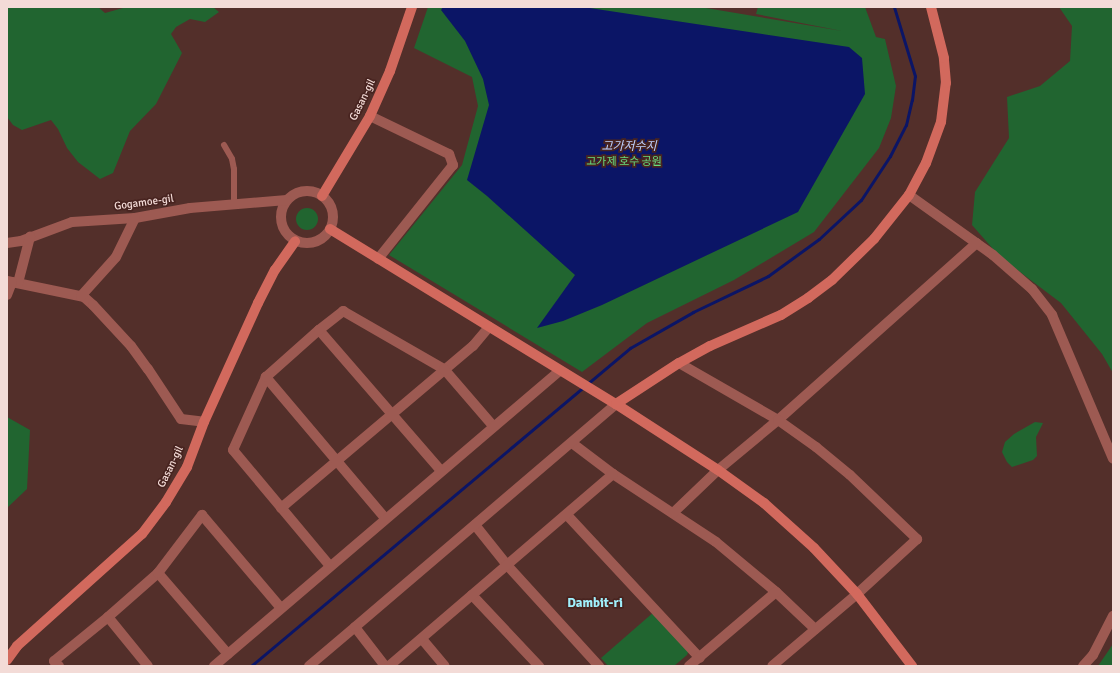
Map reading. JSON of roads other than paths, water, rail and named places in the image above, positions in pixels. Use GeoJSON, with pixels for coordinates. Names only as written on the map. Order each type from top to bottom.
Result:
{"type":"FeatureCollection","features":[{"type":"Feature","properties":{"kind":"street","name":"Gasan-gil"},"geometry":{"type":"LineString","coordinates":[[322,196],[370,116],[390,71],[412,7]]}},
{"type":"Feature","properties":{"kind":"street"},"geometry":{"type":"LineString","coordinates":[[309,666],[616,404],[679,363],[710,346],[781,315],[808,298],[832,280],[874,239],[909,195],[926,163],[941,122],[946,83],[944,58],[931,7]]}},
{"type":"Feature","properties":{"kind":"street"},"geometry":{"type":"LineString","coordinates":[[370,116],[449,154],[453,165],[378,259]]}},
{"type":"Feature","properties":{"kind":"street"},"geometry":{"type":"LineString","coordinates":[[300,192],[315,193],[322,196],[327,201],[333,215],[330,230],[325,236],[311,243],[295,241],[284,230],[281,222],[281,214],[287,200],[300,192]]}},
{"type":"Feature","properties":{"kind":"street"},"geometry":{"type":"LineString","coordinates":[[909,195],[977,243],[1032,289],[1052,315],[1113,459]]}},
{"type":"Feature","properties":{"kind":"street","name":"Gogamoe-gil"},"geometry":{"type":"LineString","coordinates":[[7,244],[21,241],[72,222],[135,218],[190,208],[287,200]]}},
{"type":"Feature","properties":{"kind":"street"},"geometry":{"type":"LineString","coordinates":[[81,296],[116,257],[135,218]]}},
{"type":"Feature","properties":{"kind":"street"},"geometry":{"type":"LineString","coordinates":[[330,230],[563,373],[605,397],[718,470],[764,503],[814,548],[857,594],[912,666]]}},
{"type":"Feature","properties":{"kind":"street"},"geometry":{"type":"LineString","coordinates":[[7,295],[30,237]]}},
{"type":"Feature","properties":{"kind":"street","name":"Gasan-gil"},"geometry":{"type":"LineString","coordinates":[[7,660],[17,646],[142,534],[166,502],[187,467],[204,422],[258,303],[275,270],[295,241]]}},
{"type":"Feature","properties":{"kind":"street"},"geometry":{"type":"LineString","coordinates":[[673,513],[718,470],[778,420],[977,243]]}},
{"type":"Feature","properties":{"kind":"street"},"geometry":{"type":"LineString","coordinates":[[12,282],[81,296],[93,305],[131,346],[148,369],[181,420],[204,422]]}},
{"type":"Feature","properties":{"kind":"street"},"geometry":{"type":"LineString","coordinates":[[330,566],[233,450],[266,377],[319,330],[343,311],[444,369],[493,426]]}},
{"type":"Feature","properties":{"kind":"street"},"geometry":{"type":"LineString","coordinates":[[281,508],[391,413],[473,346],[489,327]]}},
{"type":"Feature","properties":{"kind":"street"},"geometry":{"type":"LineString","coordinates":[[319,330],[441,471]]}},
{"type":"Feature","properties":{"kind":"street"},"geometry":{"type":"LineString","coordinates":[[679,363],[778,420],[816,447],[850,475],[917,539],[857,594],[772,666]]}},
{"type":"Feature","properties":{"kind":"street"},"geometry":{"type":"LineString","coordinates":[[214,666],[493,426],[563,373]]}},
{"type":"Feature","properties":{"kind":"street"},"geometry":{"type":"LineString","coordinates":[[266,377],[385,518]]}},
{"type":"Feature","properties":{"kind":"street"},"geometry":{"type":"LineString","coordinates":[[572,443],[613,474],[716,542],[776,592],[815,629]]}},
{"type":"Feature","properties":{"kind":"street"},"geometry":{"type":"LineString","coordinates":[[389,666],[613,474]]}},
{"type":"Feature","properties":{"kind":"street"},"geometry":{"type":"LineString","coordinates":[[59,666],[54,661],[108,617],[158,573],[202,515],[281,608]]}},
{"type":"Feature","properties":{"kind":"street"},"geometry":{"type":"LineString","coordinates":[[567,515],[700,658]]}},
{"type":"Feature","properties":{"kind":"street"},"geometry":{"type":"LineString","coordinates":[[475,525],[507,565],[599,666]]}},
{"type":"Feature","properties":{"kind":"street"},"geometry":{"type":"LineString","coordinates":[[158,573],[228,654]]}},
{"type":"Feature","properties":{"kind":"street"},"geometry":{"type":"LineString","coordinates":[[689,666],[776,592]]}},
{"type":"Feature","properties":{"kind":"street"},"geometry":{"type":"LineString","coordinates":[[472,595],[539,666]]}},
{"type":"Feature","properties":{"kind":"street"},"geometry":{"type":"LineString","coordinates":[[1083,666],[1093,655],[1113,616]]}},
{"type":"Feature","properties":{"kind":"street"},"geometry":{"type":"LineString","coordinates":[[108,617],[148,666]]}},
{"type":"Feature","properties":{"kind":"street"},"geometry":{"type":"LineString","coordinates":[[355,628],[385,666]]}},
{"type":"Feature","properties":{"kind":"street"},"geometry":{"type":"LineString","coordinates":[[422,639],[445,666]]}},
{"type":"Feature","properties":{"kind":"street"},"geometry":{"type":"LineString","coordinates":[[7,660],[12,666]]}},
{"type":"Feature","properties":{"kind":"lane"},"geometry":{"type":"LineString","coordinates":[[224,145],[232,159],[234,169],[234,204]]}},
{"type":"Feature","properties":{"kind":"water","name":"고가저수지"},"geometry":{"type":"Polygon","coordinates":[[[443,7],[583,7],[849,47],[862,58],[865,94],[798,212],[602,305],[563,321],[537,328],[575,275],[467,180],[489,105],[483,79],[465,41],[441,10],[443,7]]]}},
{"type":"Feature","properties":{"kind":"waterway"},"geometry":{"type":"LineString","coordinates":[[251,666],[630,348],[693,312],[768,276],[819,239],[861,200],[890,156],[906,125],[912,100],[915,76],[894,7]]}},
{"type":"Feature","properties":{"kind":"district","name":"Dambit-ri"},"geometry":{"type":"Point","coordinates":[595,603]}},
{"type":"Feature","properties":{"kind":"park label","name":"고가제 호수 공원"},"geometry":{"type":"Point","coordinates":[624,162]}}]}
